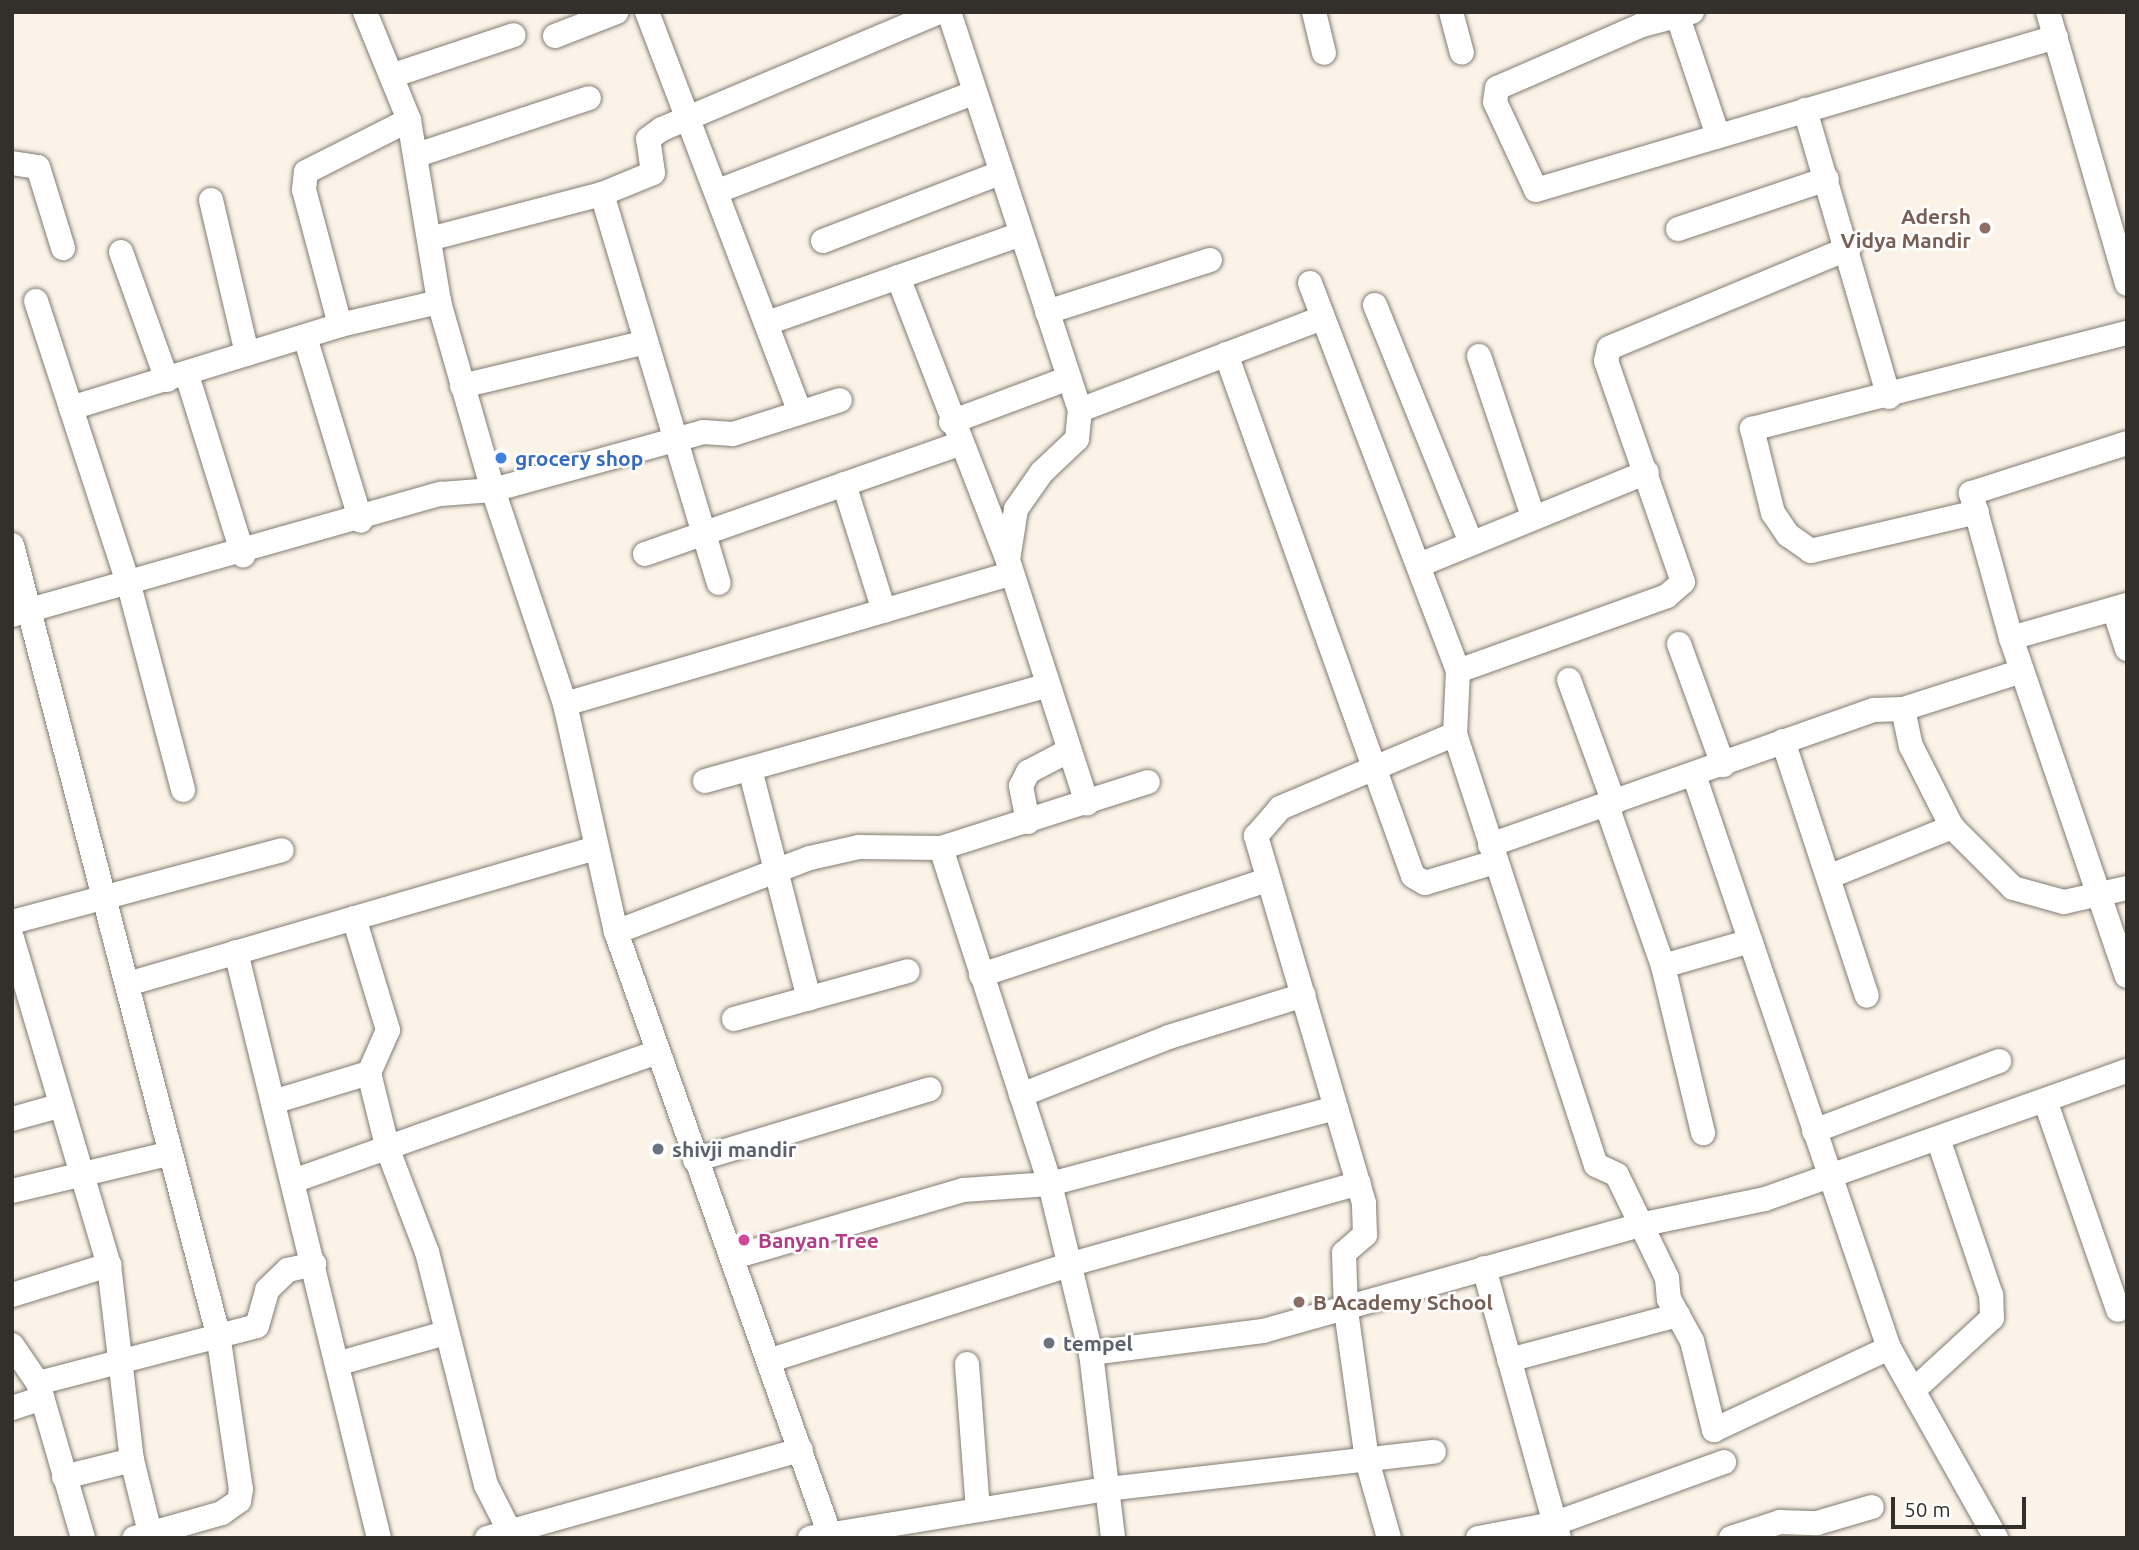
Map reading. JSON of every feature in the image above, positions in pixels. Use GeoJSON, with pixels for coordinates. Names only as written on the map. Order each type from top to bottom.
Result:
{"type":"FeatureCollection","features":[{"type":"Feature","properties":{"kind":"street"},"geometry":{"type":"LineString","coordinates":[[555,37],[617,12]]}},
{"type":"Feature","properties":{"kind":"street"},"geometry":{"type":"LineString","coordinates":[[647,12],[770,322],[800,412]]}},
{"type":"Feature","properties":{"kind":"street"},"geometry":{"type":"LineString","coordinates":[[433,238],[602,194],[653,173],[648,139],[689,118],[939,12]]}},
{"type":"Feature","properties":{"kind":"street"},"geometry":{"type":"LineString","coordinates":[[949,12],[1080,410],[1077,439],[1042,472],[1016,509],[1010,567]]}},
{"type":"Feature","properties":{"kind":"street"},"geometry":{"type":"LineString","coordinates":[[1314,12],[1324,53]]}},
{"type":"Feature","properties":{"kind":"street"},"geometry":{"type":"LineString","coordinates":[[1451,12],[1462,53]]}},
{"type":"Feature","properties":{"kind":"street"},"geometry":{"type":"LineString","coordinates":[[2048,12],[2127,284]]}},
{"type":"Feature","properties":{"kind":"street"},"geometry":{"type":"LineString","coordinates":[[373,15],[409,120],[433,238],[439,302],[493,490],[565,704],[595,848],[616,932],[654,1053],[734,1257],[771,1360],[801,1450],[823,1536],[1107,1489],[1434,1452]]}},
{"type":"Feature","properties":{"kind":"street"},"geometry":{"type":"LineString","coordinates":[[1718,136],[1685,15],[1642,25],[1497,88],[1495,102],[1531,185],[1543,192],[1718,136],[2056,37]]}},
{"type":"Feature","properties":{"kind":"street"},"geometry":{"type":"LineString","coordinates":[[394,75],[514,35]]}},
{"type":"Feature","properties":{"kind":"street"},"geometry":{"type":"LineString","coordinates":[[718,191],[974,93]]}},
{"type":"Feature","properties":{"kind":"street"},"geometry":{"type":"LineString","coordinates":[[417,155],[589,98]]}},
{"type":"Feature","properties":{"kind":"street"},"geometry":{"type":"LineString","coordinates":[[1805,110],[1849,248],[1889,397]]}},
{"type":"Feature","properties":{"kind":"street"},"geometry":{"type":"LineString","coordinates":[[340,325],[304,190],[306,172],[409,120]]}},
{"type":"Feature","properties":{"kind":"street"},"geometry":{"type":"LineString","coordinates":[[12,163],[38,167],[63,248]]}},
{"type":"Feature","properties":{"kind":"street"},"geometry":{"type":"LineString","coordinates":[[823,241],[1000,173]]}},
{"type":"Feature","properties":{"kind":"street"},"geometry":{"type":"LineString","coordinates":[[1678,229],[1827,179]]}},
{"type":"Feature","properties":{"kind":"street"},"geometry":{"type":"LineString","coordinates":[[602,194],[719,583]]}},
{"type":"Feature","properties":{"kind":"street"},"geometry":{"type":"LineString","coordinates":[[211,200],[247,354]]}},
{"type":"Feature","properties":{"kind":"street"},"geometry":{"type":"LineString","coordinates":[[770,322],[1021,234]]}},
{"type":"Feature","properties":{"kind":"street"},"geometry":{"type":"LineString","coordinates":[[1458,671],[1667,596],[1683,583],[1647,471],[1606,362],[1609,348],[1849,248]]}},
{"type":"Feature","properties":{"kind":"street"},"geometry":{"type":"LineString","coordinates":[[121,252],[177,378],[243,555]]}},
{"type":"Feature","properties":{"kind":"street"},"geometry":{"type":"LineString","coordinates":[[1047,313],[1210,260]]}},
{"type":"Feature","properties":{"kind":"street"},"geometry":{"type":"LineString","coordinates":[[898,277],[955,433],[1010,567],[1045,686],[1087,803]]}},
{"type":"Feature","properties":{"kind":"street"},"geometry":{"type":"LineString","coordinates":[[1310,283],[1458,671],[1455,734],[1596,1165],[1617,1175],[1692,1341],[1714,1430],[1889,1348]]}},
{"type":"Feature","properties":{"kind":"street"},"geometry":{"type":"LineString","coordinates":[[36,301],[129,585],[183,790]]}},
{"type":"Feature","properties":{"kind":"street"},"geometry":{"type":"LineString","coordinates":[[71,408],[177,378],[340,325],[439,302]]}},
{"type":"Feature","properties":{"kind":"street"},"geometry":{"type":"LineString","coordinates":[[1376,305],[1470,540]]}},
{"type":"Feature","properties":{"kind":"street"},"geometry":{"type":"LineString","coordinates":[[1080,410],[1322,318]]}},
{"type":"Feature","properties":{"kind":"street"},"geometry":{"type":"LineString","coordinates":[[1977,512],[1822,551],[1788,536],[1773,513],[1752,429],[1889,397],[2127,333]]}},
{"type":"Feature","properties":{"kind":"street"},"geometry":{"type":"LineString","coordinates":[[304,337],[361,521]]}},
{"type":"Feature","properties":{"kind":"street"},"geometry":{"type":"LineString","coordinates":[[462,386],[646,342]]}},
{"type":"Feature","properties":{"kind":"street"},"geometry":{"type":"LineString","coordinates":[[1226,354],[1418,881],[1611,804],[1783,741],[1874,710],[1903,709],[2022,671]]}},
{"type":"Feature","properties":{"kind":"street"},"geometry":{"type":"LineString","coordinates":[[1479,356],[1533,516]]}},
{"type":"Feature","properties":{"kind":"street"},"geometry":{"type":"LineString","coordinates":[[645,554],[844,484],[1069,378]]}},
{"type":"Feature","properties":{"kind":"street"},"geometry":{"type":"LineString","coordinates":[[22,613],[243,555],[361,521],[441,494],[493,490],[676,440],[733,434],[840,400]]}},
{"type":"Feature","properties":{"kind":"street"},"geometry":{"type":"LineString","coordinates":[[2127,443],[1971,493],[2011,638],[2127,976]]}},
{"type":"Feature","properties":{"kind":"street"},"geometry":{"type":"LineString","coordinates":[[1419,565],[1470,540],[1647,471]]}},
{"type":"Feature","properties":{"kind":"street"},"geometry":{"type":"LineString","coordinates":[[844,484],[884,611]]}},
{"type":"Feature","properties":{"kind":"street"},"geometry":{"type":"LineString","coordinates":[[12,545],[22,613],[106,900],[218,1334],[239,1501],[222,1513],[142,1535],[132,1460],[124,1359],[109,1265],[60,1106],[21,997],[12,938]]}},
{"type":"Feature","properties":{"kind":"street"},"geometry":{"type":"LineString","coordinates":[[565,704],[884,611],[1010,567]]}},
{"type":"Feature","properties":{"kind":"street"},"geometry":{"type":"LineString","coordinates":[[2011,638],[2120,607],[2127,649]]}},
{"type":"Feature","properties":{"kind":"street"},"geometry":{"type":"LineString","coordinates":[[1679,644],[1723,765]]}},
{"type":"Feature","properties":{"kind":"street"},"geometry":{"type":"LineString","coordinates":[[1569,680],[1663,966],[1703,1133]]}},
{"type":"Feature","properties":{"kind":"street"},"geometry":{"type":"LineString","coordinates":[[705,781],[1045,686]]}},
{"type":"Feature","properties":{"kind":"street"},"geometry":{"type":"LineString","coordinates":[[1903,709],[1911,746],[1952,827],[2013,888],[2064,902],[2100,898],[2127,888]]}},
{"type":"Feature","properties":{"kind":"street"},"geometry":{"type":"LineString","coordinates":[[1390,1538],[1367,1460],[1346,1311],[1345,1253],[1365,1235],[1359,1183],[1304,995],[1266,880],[1256,836],[1264,820],[1455,734]]}},
{"type":"Feature","properties":{"kind":"street"},"geometry":{"type":"LineString","coordinates":[[1783,741],[1831,876],[1867,996]]}},
{"type":"Feature","properties":{"kind":"street"},"geometry":{"type":"LineString","coordinates":[[1028,822],[1024,779],[1068,751]]}},
{"type":"Feature","properties":{"kind":"street"},"geometry":{"type":"LineString","coordinates":[[750,769],[808,999]]}},
{"type":"Feature","properties":{"kind":"street"},"geometry":{"type":"LineString","coordinates":[[1694,775],[1889,1348],[1916,1388],[1996,1538]]}},
{"type":"Feature","properties":{"kind":"street"},"geometry":{"type":"LineString","coordinates":[[616,932],[777,875],[810,858],[859,847],[941,848],[1148,782]]}},
{"type":"Feature","properties":{"kind":"street"},"geometry":{"type":"LineString","coordinates":[[1831,876],[1952,827]]}},
{"type":"Feature","properties":{"kind":"street"},"geometry":{"type":"LineString","coordinates":[[128,984],[595,848]]}},
{"type":"Feature","properties":{"kind":"street"},"geometry":{"type":"LineString","coordinates":[[941,848],[1050,1184],[1091,1353],[1113,1538]]}},
{"type":"Feature","properties":{"kind":"street"},"geometry":{"type":"LineString","coordinates":[[12,922],[106,900],[282,850]]}},
{"type":"Feature","properties":{"kind":"street"},"geometry":{"type":"LineString","coordinates":[[981,975],[1266,880]]}},
{"type":"Feature","properties":{"kind":"street"},"geometry":{"type":"LineString","coordinates":[[354,918],[388,1030],[369,1073],[388,1150],[427,1252],[445,1333],[486,1485],[513,1535]]}},
{"type":"Feature","properties":{"kind":"street"},"geometry":{"type":"LineString","coordinates":[[1663,966],[1750,941]]}},
{"type":"Feature","properties":{"kind":"street"},"geometry":{"type":"LineString","coordinates":[[236,952],[340,1363],[379,1538]]}},
{"type":"Feature","properties":{"kind":"street"},"geometry":{"type":"LineString","coordinates":[[734,1020],[908,971]]}},
{"type":"Feature","properties":{"kind":"street"},"geometry":{"type":"LineString","coordinates":[[1021,1095],[1169,1037],[1304,995]]}},
{"type":"Feature","properties":{"kind":"street"},"geometry":{"type":"LineString","coordinates":[[293,1181],[388,1150],[654,1053]]}},
{"type":"Feature","properties":{"kind":"street"},"geometry":{"type":"LineString","coordinates":[[1814,1131],[1999,1061]]}},
{"type":"Feature","properties":{"kind":"street"},"geometry":{"type":"LineString","coordinates":[[1091,1353],[1263,1331],[1346,1311],[1484,1268],[1639,1225],[1830,1179],[2046,1103],[2127,1071]]}},
{"type":"Feature","properties":{"kind":"street"},"geometry":{"type":"LineString","coordinates":[[273,1101],[369,1073]]}},
{"type":"Feature","properties":{"kind":"street"},"geometry":{"type":"LineString","coordinates":[[695,1160],[930,1089]]}},
{"type":"Feature","properties":{"kind":"street"},"geometry":{"type":"LineString","coordinates":[[2046,1103],[2118,1310]]}},
{"type":"Feature","properties":{"kind":"street"},"geometry":{"type":"LineString","coordinates":[[12,1119],[60,1106]]}},
{"type":"Feature","properties":{"kind":"street"},"geometry":{"type":"LineString","coordinates":[[734,1257],[963,1190],[1050,1184],[1336,1108]]}},
{"type":"Feature","properties":{"kind":"street"},"geometry":{"type":"LineString","coordinates":[[1916,1388],[1992,1318],[1991,1296],[1939,1141]]}},
{"type":"Feature","properties":{"kind":"street"},"geometry":{"type":"LineString","coordinates":[[12,1191],[171,1153]]}},
{"type":"Feature","properties":{"kind":"street"},"geometry":{"type":"LineString","coordinates":[[771,1360],[1068,1265],[1359,1183]]}},
{"type":"Feature","properties":{"kind":"street"},"geometry":{"type":"LineString","coordinates":[[12,1408],[40,1390],[124,1359],[257,1326],[267,1290],[288,1270],[314,1264]]}},
{"type":"Feature","properties":{"kind":"street"},"geometry":{"type":"LineString","coordinates":[[12,1295],[109,1265]]}},
{"type":"Feature","properties":{"kind":"street"},"geometry":{"type":"LineString","coordinates":[[1484,1268],[1556,1531]]}},
{"type":"Feature","properties":{"kind":"street"},"geometry":{"type":"LineString","coordinates":[[1509,1360],[1678,1315]]}},
{"type":"Feature","properties":{"kind":"street"},"geometry":{"type":"LineString","coordinates":[[340,1363],[445,1333]]}},
{"type":"Feature","properties":{"kind":"street"},"geometry":{"type":"LineString","coordinates":[[12,1345],[40,1390],[83,1538]]}},
{"type":"Feature","properties":{"kind":"street"},"geometry":{"type":"LineString","coordinates":[[967,1364],[978,1510]]}},
{"type":"Feature","properties":{"kind":"street"},"geometry":{"type":"LineString","coordinates":[[487,1538],[513,1535],[801,1450]]}},
{"type":"Feature","properties":{"kind":"street"},"geometry":{"type":"LineString","coordinates":[[64,1477],[132,1460]]}},
{"type":"Feature","properties":{"kind":"street"},"geometry":{"type":"LineString","coordinates":[[1478,1538],[1556,1531],[1724,1462]]}},
{"type":"Feature","properties":{"kind":"street"},"geometry":{"type":"LineString","coordinates":[[1731,1538],[1780,1522],[1817,1524],[1872,1507]]}},
{"type":"Feature","properties":{"kind":"place","name":"Adersh Vidya Mandir"},"geometry":{"type":"Point","coordinates":[1985,228]}},
{"type":"Feature","properties":{"kind":"place","name":"grocery shop"},"geometry":{"type":"Point","coordinates":[501,458]}},
{"type":"Feature","properties":{"kind":"place","name":"shivji mandir"},"geometry":{"type":"Point","coordinates":[658,1149]}},
{"type":"Feature","properties":{"kind":"place","name":"Banyan Tree"},"geometry":{"type":"Point","coordinates":[744,1240]}},
{"type":"Feature","properties":{"kind":"place","name":"B Academy School"},"geometry":{"type":"Point","coordinates":[1299,1302]}},
{"type":"Feature","properties":{"kind":"place","name":"tempel"},"geometry":{"type":"Point","coordinates":[1049,1343]}}]}
